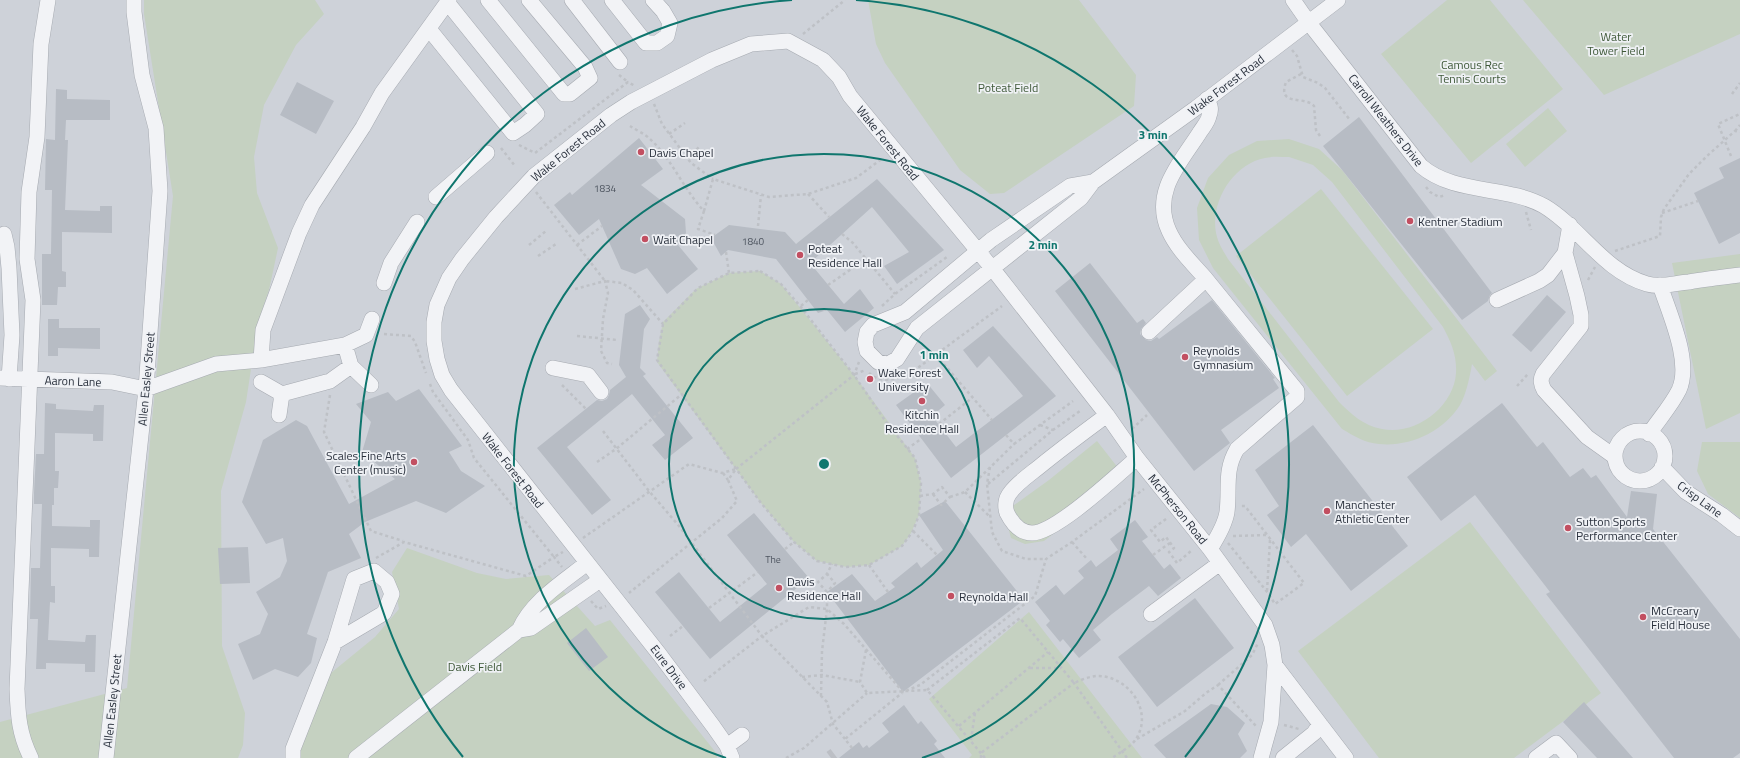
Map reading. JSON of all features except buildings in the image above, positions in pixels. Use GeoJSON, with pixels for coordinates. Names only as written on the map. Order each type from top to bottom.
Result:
{"type":"FeatureCollection","features":[{"type":"Feature","properties":{"kind":"street"},"geometry":{"type":"LineString","coordinates":[[31,758],[24,743],[18,723],[17,689],[32,300],[27,259],[29,192],[37,137],[41,44],[48,0]]}},
{"type":"Feature","properties":{"kind":"street","name":"Allen Easley Street"},"geometry":{"type":"LineString","coordinates":[[106,758],[146,389],[160,191],[156,128],[142,75],[134,12],[134,0]]}},
{"type":"Feature","properties":{"kind":"street"},"geometry":{"type":"LineString","coordinates":[[488,0],[564,94],[570,94],[590,78],[585,67],[529,0]]}},
{"type":"Feature","properties":{"kind":"street"},"geometry":{"type":"LineString","coordinates":[[572,0],[618,67]]}},
{"type":"Feature","properties":{"kind":"street"},"geometry":{"type":"LineString","coordinates":[[612,0],[646,43],[657,44],[667,36],[670,23],[663,11],[653,0]]}},
{"type":"Feature","properties":{"kind":"street","name":"Carroll Weathers Drive"},"geometry":{"type":"LineString","coordinates":[[1294,0],[1309,23],[1421,166],[1427,171],[1443,179],[1527,199],[1544,206],[1570,225],[1602,257],[1623,273],[1648,284],[1660,285],[1740,275]]}},
{"type":"Feature","properties":{"kind":"street","name":"Wake Forest Road"},"geometry":{"type":"LineString","coordinates":[[600,580],[456,396],[442,375],[437,359],[434,341],[434,322],[441,294],[462,258],[496,217],[534,176],[611,115],[630,102],[712,60],[751,44],[788,41],[823,60],[839,77],[850,96],[992,268],[1081,198],[1093,182],[1207,99],[1338,0]]}},
{"type":"Feature","properties":{"kind":"street"},"geometry":{"type":"LineString","coordinates":[[261,360],[263,330],[299,233],[312,205],[363,127],[382,93],[448,1],[537,114],[513,133],[429,29]]}},
{"type":"Feature","properties":{"kind":"street"},"geometry":{"type":"LineString","coordinates":[[1207,99],[1211,105],[1209,118],[1176,166],[1167,185],[1164,201],[1164,213],[1169,231],[1180,249],[1297,391],[1298,395],[1237,449],[1233,455],[1228,474],[1226,516],[1223,534],[1210,549]]}},
{"type":"Feature","properties":{"kind":"street"},"geometry":{"type":"LineString","coordinates":[[436,197],[487,153]]}},
{"type":"Feature","properties":{"kind":"street","name":"Wake Forest Road"},"geometry":{"type":"LineString","coordinates":[[977,251],[1070,186],[1093,182]]}},
{"type":"Feature","properties":{"kind":"street"},"geometry":{"type":"LineString","coordinates":[[384,283],[391,263],[417,222]]}},
{"type":"Feature","properties":{"kind":"street"},"geometry":{"type":"LineString","coordinates":[[1570,225],[1565,253],[1578,302],[1581,326],[1543,374],[1541,384],[1544,390],[1587,437],[1615,457]]}},
{"type":"Feature","properties":{"kind":"street"},"geometry":{"type":"LineString","coordinates":[[4,234],[9,268],[12,335],[5,378]]}},
{"type":"Feature","properties":{"kind":"street"},"geometry":{"type":"LineString","coordinates":[[977,251],[965,263],[905,312],[873,325],[867,332],[865,342],[867,351],[872,357],[878,362],[888,364],[897,359],[917,328],[992,268]]}},
{"type":"Feature","properties":{"kind":"street"},"geometry":{"type":"LineString","coordinates":[[1497,300],[1539,281],[1548,275],[1565,253]]}},
{"type":"Feature","properties":{"kind":"street","name":"McPherson Road"},"geometry":{"type":"LineString","coordinates":[[992,268],[1107,415],[1137,458],[1210,549],[1265,625],[1272,644],[1275,664],[1317,729],[1346,758]]}},
{"type":"Feature","properties":{"kind":"street"},"geometry":{"type":"LineString","coordinates":[[1149,332],[1206,279]]}},
{"type":"Feature","properties":{"kind":"street"},"geometry":{"type":"LineString","coordinates":[[1649,434],[1679,389],[1682,376],[1679,343],[1660,285]]}},
{"type":"Feature","properties":{"kind":"street"},"geometry":{"type":"LineString","coordinates":[[146,389],[216,364],[261,360],[345,345],[366,335],[372,319]]}},
{"type":"Feature","properties":{"kind":"street"},"geometry":{"type":"LineString","coordinates":[[345,345],[351,366],[371,385]]}},
{"type":"Feature","properties":{"kind":"street"},"geometry":{"type":"LineString","coordinates":[[261,382],[282,394],[330,381],[351,366]]}},
{"type":"Feature","properties":{"kind":"street"},"geometry":{"type":"LineString","coordinates":[[553,368],[588,376],[601,392]]}},
{"type":"Feature","properties":{"kind":"street","name":"Aaron Lane"},"geometry":{"type":"LineString","coordinates":[[5,378],[112,382],[146,389]]}},
{"type":"Feature","properties":{"kind":"street"},"geometry":{"type":"LineString","coordinates":[[279,415],[282,394]]}},
{"type":"Feature","properties":{"kind":"street"},"geometry":{"type":"LineString","coordinates":[[1107,415],[1059,450],[1010,493],[1006,505],[1007,512],[1012,522],[1024,532],[1034,533],[1047,529],[1081,505],[1137,458]]}},
{"type":"Feature","properties":{"kind":"street"},"geometry":{"type":"LineString","coordinates":[[1634,431],[1642,431],[1649,434],[1657,437],[1662,444],[1665,460],[1662,467],[1657,474],[1643,480],[1635,480],[1627,477],[1621,472],[1617,465],[1615,457],[1616,448],[1626,435],[1634,431]]}},
{"type":"Feature","properties":{"kind":"street","name":"Crisp Lane"},"geometry":{"type":"LineString","coordinates":[[1662,467],[1686,492],[1722,515],[1740,529]]}},
{"type":"Feature","properties":{"kind":"street"},"geometry":{"type":"LineString","coordinates":[[519,630],[524,618],[536,605],[587,563]]}},
{"type":"Feature","properties":{"kind":"street"},"geometry":{"type":"LineString","coordinates":[[1150,614],[1220,563]]}},
{"type":"Feature","properties":{"kind":"street"},"geometry":{"type":"LineString","coordinates":[[293,758],[293,749],[335,642],[354,579],[374,571],[387,582],[392,594],[384,613],[335,642]]}},
{"type":"Feature","properties":{"kind":"street"},"geometry":{"type":"LineString","coordinates":[[356,758],[519,630],[531,628],[582,591],[600,580]]}},
{"type":"Feature","properties":{"kind":"street","name":"Eure Drive"},"geometry":{"type":"LineString","coordinates":[[600,580],[665,661],[729,752]]}},
{"type":"Feature","properties":{"kind":"street"},"geometry":{"type":"LineString","coordinates":[[1261,758],[1275,664]]}},
{"type":"Feature","properties":{"kind":"street"},"geometry":{"type":"LineString","coordinates":[[1283,758],[1317,729]]}},
{"type":"Feature","properties":{"kind":"street"},"geometry":{"type":"LineString","coordinates":[[729,752],[742,736]]}},
{"type":"Feature","properties":{"kind":"street"},"geometry":{"type":"LineString","coordinates":[[1536,758],[1556,743],[1570,758]]}},
{"type":"Feature","properties":{"kind":"path"},"geometry":{"type":"LineString","coordinates":[[800,47],[802,35],[845,0]]}},
{"type":"Feature","properties":{"kind":"path"},"geometry":{"type":"LineString","coordinates":[[1288,45],[1297,56],[1301,74],[1306,80],[1318,83],[1325,88],[1350,120]]}},
{"type":"Feature","properties":{"kind":"path"},"geometry":{"type":"LineString","coordinates":[[618,67],[628,82]]}},
{"type":"Feature","properties":{"kind":"path"},"geometry":{"type":"LineString","coordinates":[[1301,74],[1286,82],[1284,91],[1286,96],[1290,99],[1308,101],[1314,106],[1316,130],[1320,136]]}},
{"type":"Feature","properties":{"kind":"path"},"geometry":{"type":"LineString","coordinates":[[1732,94],[1740,83]]}},
{"type":"Feature","properties":{"kind":"path"},"geometry":{"type":"LineString","coordinates":[[657,109],[662,124],[691,163],[713,179],[769,197],[808,194],[856,178],[885,156]]}},
{"type":"Feature","properties":{"kind":"path"},"geometry":{"type":"LineString","coordinates":[[1731,156],[1718,124],[1740,114]]}},
{"type":"Feature","properties":{"kind":"path"},"geometry":{"type":"LineString","coordinates":[[669,134],[686,124]]}},
{"type":"Feature","properties":{"kind":"path"},"geometry":{"type":"LineString","coordinates":[[1588,286],[1588,279],[1602,257],[1610,252],[1660,236],[1662,213],[1689,174],[1740,125]]}},
{"type":"Feature","properties":{"kind":"path"},"geometry":{"type":"LineString","coordinates":[[630,126],[651,139],[674,169],[695,202],[704,211]]}},
{"type":"Feature","properties":{"kind":"path"},"geometry":{"type":"LineString","coordinates":[[1735,131],[1740,132]]}},
{"type":"Feature","properties":{"kind":"path"},"geometry":{"type":"LineString","coordinates":[[513,142],[535,153]]}},
{"type":"Feature","properties":{"kind":"path"},"geometry":{"type":"LineString","coordinates":[[688,158],[700,146]]}},
{"type":"Feature","properties":{"kind":"path"},"geometry":{"type":"LineString","coordinates":[[501,148],[515,166]]}},
{"type":"Feature","properties":{"kind":"path"},"geometry":{"type":"LineString","coordinates":[[713,179],[698,229],[715,235]]}},
{"type":"Feature","properties":{"kind":"path"},"geometry":{"type":"LineString","coordinates":[[534,189],[605,281],[608,288],[608,293],[601,338],[601,354],[607,363],[612,364]]}},
{"type":"Feature","properties":{"kind":"path"},"geometry":{"type":"LineString","coordinates":[[808,194],[829,217]]}},
{"type":"Feature","properties":{"kind":"path"},"geometry":{"type":"LineString","coordinates":[[758,226],[761,195]]}},
{"type":"Feature","properties":{"kind":"path"},"geometry":{"type":"LineString","coordinates":[[1662,213],[1698,201]]}},
{"type":"Feature","properties":{"kind":"path"},"geometry":{"type":"LineString","coordinates":[[577,245],[602,226]]}},
{"type":"Feature","properties":{"kind":"path"},"geometry":{"type":"LineString","coordinates":[[529,245],[546,231]]}},
{"type":"Feature","properties":{"kind":"path"},"geometry":{"type":"LineString","coordinates":[[842,234],[853,243],[895,294]]}},
{"type":"Feature","properties":{"kind":"path"},"geometry":{"type":"LineString","coordinates":[[538,256],[556,244]]}},
{"type":"Feature","properties":{"kind":"path"},"geometry":{"type":"LineString","coordinates":[[726,252],[729,273]]}},
{"type":"Feature","properties":{"kind":"path"},"geometry":{"type":"LineString","coordinates":[[880,308],[895,294],[949,256]]}},
{"type":"Feature","properties":{"kind":"path"},"geometry":{"type":"LineString","coordinates":[[828,285],[866,259]]}},
{"type":"Feature","properties":{"kind":"path"},"geometry":{"type":"LineString","coordinates":[[760,271],[781,284],[800,306],[854,375],[886,422],[914,458],[922,484],[918,515],[913,531],[902,546],[869,564],[845,567],[817,561],[794,542],[761,503],[657,360],[663,324],[698,288],[729,273],[760,271]]}},
{"type":"Feature","properties":{"kind":"path"},"geometry":{"type":"LineString","coordinates":[[575,289],[605,281],[622,284],[633,290],[663,324]]}},
{"type":"Feature","properties":{"kind":"path"},"geometry":{"type":"LineString","coordinates":[[800,306],[808,300]]}},
{"type":"Feature","properties":{"kind":"path"},"geometry":{"type":"LineString","coordinates":[[857,355],[859,363],[872,376],[892,381],[908,375],[974,325],[1002,306]]}},
{"type":"Feature","properties":{"kind":"path"},"geometry":{"type":"LineString","coordinates":[[384,334],[411,336],[415,342],[426,375]]}},
{"type":"Feature","properties":{"kind":"path"},"geometry":{"type":"LineString","coordinates":[[577,336],[617,340]]}},
{"type":"Feature","properties":{"kind":"path"},"geometry":{"type":"LineString","coordinates":[[936,355],[992,420]]}},
{"type":"Feature","properties":{"kind":"path"},"geometry":{"type":"LineString","coordinates":[[854,375],[859,363]]}},
{"type":"Feature","properties":{"kind":"path"},"geometry":{"type":"LineString","coordinates":[[1517,386],[1533,368]]}},
{"type":"Feature","properties":{"kind":"path"},"geometry":{"type":"LineString","coordinates":[[728,480],[736,469],[854,375],[866,370]]}},
{"type":"Feature","properties":{"kind":"path"},"geometry":{"type":"LineString","coordinates":[[429,380],[433,392],[468,440],[474,458],[570,577]]}},
{"type":"Feature","properties":{"kind":"path"},"geometry":{"type":"LineString","coordinates":[[330,381],[330,400],[324,432],[371,531],[404,542],[526,576],[573,546],[649,491],[690,464],[722,473],[736,469]]}},
{"type":"Feature","properties":{"kind":"path"},"geometry":{"type":"LineString","coordinates":[[562,385],[586,410]]}},
{"type":"Feature","properties":{"kind":"path"},"geometry":{"type":"LineString","coordinates":[[597,462],[616,449],[682,394]]}},
{"type":"Feature","properties":{"kind":"path"},"geometry":{"type":"LineString","coordinates":[[939,424],[972,398]]}},
{"type":"Feature","properties":{"kind":"path"},"geometry":{"type":"LineString","coordinates":[[933,494],[941,505],[950,497],[965,492],[1014,444],[1073,401]]}},
{"type":"Feature","properties":{"kind":"path"},"geometry":{"type":"LineString","coordinates":[[987,484],[1053,430],[1080,411]]}},
{"type":"Feature","properties":{"kind":"path"},"geometry":{"type":"LineString","coordinates":[[1130,430],[1147,416]]}},
{"type":"Feature","properties":{"kind":"path"},"geometry":{"type":"LineString","coordinates":[[1040,425],[1053,430]]}},
{"type":"Feature","properties":{"kind":"path"},"geometry":{"type":"LineString","coordinates":[[603,431],[649,491],[679,526],[690,543],[762,636],[790,663],[821,697],[828,702],[833,724],[852,748]]}},
{"type":"Feature","properties":{"kind":"path"},"geometry":{"type":"LineString","coordinates":[[1006,435],[1014,444]]}},
{"type":"Feature","properties":{"kind":"path"},"geometry":{"type":"LineString","coordinates":[[907,449],[921,438]]}},
{"type":"Feature","properties":{"kind":"path"},"geometry":{"type":"LineString","coordinates":[[582,591],[598,609],[618,602],[722,518],[738,501],[728,480],[722,473]]}},
{"type":"Feature","properties":{"kind":"path"},"geometry":{"type":"LineString","coordinates":[[920,496],[933,494],[942,487],[950,497]]}},
{"type":"Feature","properties":{"kind":"path"},"geometry":{"type":"LineString","coordinates":[[845,739],[903,692],[920,685],[1035,596],[1046,559],[1072,542],[1144,489]]}},
{"type":"Feature","properties":{"kind":"path"},"geometry":{"type":"LineString","coordinates":[[965,492],[990,517]]}},
{"type":"Feature","properties":{"kind":"path"},"geometry":{"type":"LineString","coordinates":[[1112,758],[1136,740],[1185,711],[1218,685],[1252,655],[1275,604],[1304,583],[1245,506],[1238,507]]}},
{"type":"Feature","properties":{"kind":"path"},"geometry":{"type":"LineString","coordinates":[[1166,518],[1151,530],[1160,542],[1166,537],[1174,548],[1169,552],[1176,563],[1191,551]]}},
{"type":"Feature","properties":{"kind":"path"},"geometry":{"type":"LineString","coordinates":[[913,531],[937,555]]}},
{"type":"Feature","properties":{"kind":"path"},"geometry":{"type":"LineString","coordinates":[[1267,535],[1223,534],[1228,544],[1275,604]]}},
{"type":"Feature","properties":{"kind":"path"},"geometry":{"type":"LineString","coordinates":[[1266,591],[1270,540]]}},
{"type":"Feature","properties":{"kind":"path"},"geometry":{"type":"LineString","coordinates":[[374,571],[369,562],[404,542]]}},
{"type":"Feature","properties":{"kind":"path"},"geometry":{"type":"LineString","coordinates":[[785,550],[794,542]]}},
{"type":"Feature","properties":{"kind":"path"},"geometry":{"type":"LineString","coordinates":[[1072,542],[1087,559]]}},
{"type":"Feature","properties":{"kind":"path"},"geometry":{"type":"LineString","coordinates":[[1153,556],[1170,543]]}},
{"type":"Feature","properties":{"kind":"path"},"geometry":{"type":"LineString","coordinates":[[827,592],[818,582],[827,574],[832,564]]}},
{"type":"Feature","properties":{"kind":"path"},"geometry":{"type":"LineString","coordinates":[[869,564],[888,592]]}},
{"type":"Feature","properties":{"kind":"path"},"geometry":{"type":"LineString","coordinates":[[709,608],[758,572]]}},
{"type":"Feature","properties":{"kind":"path"},"geometry":{"type":"LineString","coordinates":[[821,697],[822,651],[827,609],[827,592],[835,583],[827,574]]}},
{"type":"Feature","properties":{"kind":"path"},"geometry":{"type":"LineString","coordinates":[[703,682],[762,636],[809,607],[827,609],[844,624],[903,692]]}},
{"type":"Feature","properties":{"kind":"path"},"geometry":{"type":"LineString","coordinates":[[786,758],[804,748],[867,693],[926,690],[1020,618],[1074,683],[1127,758]]}},
{"type":"Feature","properties":{"kind":"path"},"geometry":{"type":"LineString","coordinates":[[670,636],[683,626]]}},
{"type":"Feature","properties":{"kind":"path"},"geometry":{"type":"LineString","coordinates":[[866,650],[860,682],[867,693]]}},
{"type":"Feature","properties":{"kind":"path"},"geometry":{"type":"LineString","coordinates":[[959,726],[1048,652]]}},
{"type":"Feature","properties":{"kind":"path"},"geometry":{"type":"LineString","coordinates":[[1030,668],[1061,668]]}},
{"type":"Feature","properties":{"kind":"path"},"geometry":{"type":"LineString","coordinates":[[802,677],[822,676],[860,682]]}},
{"type":"Feature","properties":{"kind":"path"},"geometry":{"type":"LineString","coordinates":[[979,758],[981,753],[1074,683],[1097,676],[1117,680],[1132,692],[1141,705],[1142,723],[1136,740]]}},
{"type":"Feature","properties":{"kind":"path"},"geometry":{"type":"LineString","coordinates":[[1218,685],[1265,725],[1317,729]]}},
{"type":"Feature","properties":{"kind":"path"},"geometry":{"type":"LineString","coordinates":[[926,690],[959,726],[985,758]]}},
{"type":"Feature","properties":{"kind":"path"},"geometry":{"type":"LineString","coordinates":[[970,740],[975,713]]}},
{"type":"Feature","properties":{"kind":"shaded area","name":"Wake Forest University"},"geometry":{"type":"Polygon","coordinates":[[[0,0],[1740,0],[1740,758],[0,758],[0,0]]]}},
{"type":"Feature","properties":{"kind":"green space"},"geometry":{"type":"Polygon","coordinates":[[[144,0],[315,0],[324,14],[296,45],[264,105],[254,157],[257,193],[278,248],[269,290],[258,323],[246,402],[221,491],[222,646],[245,713],[243,745],[238,758],[0,758],[0,722],[127,688],[173,196],[144,14],[144,0]]]}},
{"type":"Feature","properties":{"kind":"green space","name":"Poteat Field"},"geometry":{"type":"Polygon","coordinates":[[[868,0],[1079,0],[1136,75],[1134,106],[1004,193],[990,194],[960,170],[885,63],[876,44],[868,0]]]}},
{"type":"Feature","properties":{"kind":"green space","name":"Camous Rec Tennis Courts"},"geometry":{"type":"Polygon","coordinates":[[[1447,0],[1490,0],[1563,89],[1471,163],[1381,54],[1447,0]]]}},
{"type":"Feature","properties":{"kind":"green space","name":"Water Tower Field"},"geometry":{"type":"Polygon","coordinates":[[[1523,0],[1740,0],[1740,34],[1604,95],[1523,0]]]}},
{"type":"Feature","properties":{"kind":"green space"},"geometry":{"type":"Polygon","coordinates":[[[1548,108],[1567,131],[1525,167],[1506,144],[1548,108]]]}},
{"type":"Feature","properties":{"kind":"green space"},"geometry":{"type":"Polygon","coordinates":[[[1289,139],[1319,149],[1342,170],[1497,371],[1485,381],[1472,364],[1466,391],[1460,405],[1445,423],[1425,436],[1402,443],[1379,444],[1360,439],[1342,429],[1213,268],[1199,240],[1197,208],[1208,178],[1229,155],[1257,141],[1289,139]],[[1274,157],[1253,162],[1242,168],[1225,188],[1216,212],[1215,225],[1219,243],[1228,259],[1339,402],[1348,411],[1358,419],[1375,427],[1395,430],[1407,428],[1431,416],[1440,408],[1448,397],[1454,385],[1456,373],[1451,343],[1443,327],[1332,182],[1313,165],[1289,157],[1274,157]]]}},
{"type":"Feature","properties":{"kind":"green space"},"geometry":{"type":"Polygon","coordinates":[[[1321,189],[1433,329],[1347,396],[1236,256],[1321,189]]]}},
{"type":"Feature","properties":{"kind":"green space"},"geometry":{"type":"Polygon","coordinates":[[[1740,254],[1740,413],[1706,429],[1672,263],[1740,254]]]}},
{"type":"Feature","properties":{"kind":"green space"},"geometry":{"type":"Polygon","coordinates":[[[760,271],[781,284],[854,375],[915,458],[921,483],[919,515],[911,533],[902,546],[869,565],[847,567],[817,561],[794,542],[761,503],[657,362],[663,322],[696,289],[729,273],[760,271]]]}},
{"type":"Feature","properties":{"kind":"green space"},"geometry":{"type":"Polygon","coordinates":[[[1097,441],[1126,478],[1044,541],[1025,544],[1011,538],[1007,523],[1010,508],[1049,480],[1097,441]]]}},
{"type":"Feature","properties":{"kind":"green space"},"geometry":{"type":"Polygon","coordinates":[[[1702,442],[1740,442],[1740,518],[1708,494],[1697,471],[1702,442]]]}},
{"type":"Feature","properties":{"kind":"green space"},"geometry":{"type":"Polygon","coordinates":[[[1470,522],[1601,693],[1514,758],[1379,758],[1298,651],[1470,522]]]}},
{"type":"Feature","properties":{"kind":"green space","name":"Davis Field"},"geometry":{"type":"Polygon","coordinates":[[[407,548],[477,573],[506,579],[549,575],[595,626],[610,620],[717,754],[717,758],[300,758],[302,742],[326,677],[375,637],[399,609],[392,572],[407,548]]]}},
{"type":"Feature","properties":{"kind":"green space"},"geometry":{"type":"Polygon","coordinates":[[[1029,612],[1142,758],[969,758],[972,755],[929,699],[1029,612]]]}},
{"type":"Feature","properties":{"kind":"tunnel"},"geometry":{"type":"LineString","coordinates":[[831,758],[835,755]]}},
{"type":"Feature","properties":{"kind":"place","name":"Davis Chapel"},"geometry":{"type":"Point","coordinates":[641,152]}},
{"type":"Feature","properties":{"kind":"place","name":"Kentner Stadium"},"geometry":{"type":"Point","coordinates":[1410,221]}},
{"type":"Feature","properties":{"kind":"place","name":"Wait Chapel"},"geometry":{"type":"Point","coordinates":[645,239]}},
{"type":"Feature","properties":{"kind":"place","name":"Poteat Residence Hall"},"geometry":{"type":"Point","coordinates":[800,255]}},
{"type":"Feature","properties":{"kind":"place","name":"Reynolds Gymnasium"},"geometry":{"type":"Point","coordinates":[1185,357]}},
{"type":"Feature","properties":{"kind":"place","name":"Wake Forest University"},"geometry":{"type":"Point","coordinates":[870,379]}},
{"type":"Feature","properties":{"kind":"place","name":"Kitchin Residence Hall"},"geometry":{"type":"Point","coordinates":[922,401]}},
{"type":"Feature","properties":{"kind":"place","name":"Scales Fine Arts Center (music)"},"geometry":{"type":"Point","coordinates":[414,462]}},
{"type":"Feature","properties":{"kind":"place","name":"Manchester Athletic Center"},"geometry":{"type":"Point","coordinates":[1327,511]}},
{"type":"Feature","properties":{"kind":"place","name":"Sutton Sports Performance Center"},"geometry":{"type":"Point","coordinates":[1568,528]}},
{"type":"Feature","properties":{"kind":"place","name":"Davis Residence Hall"},"geometry":{"type":"Point","coordinates":[779,588]}},
{"type":"Feature","properties":{"kind":"place","name":"Reynolda Hall"},"geometry":{"type":"Point","coordinates":[951,596]}},
{"type":"Feature","properties":{"kind":"place","name":"McCreary Field House"},"geometry":{"type":"Point","coordinates":[1643,617]}}]}
